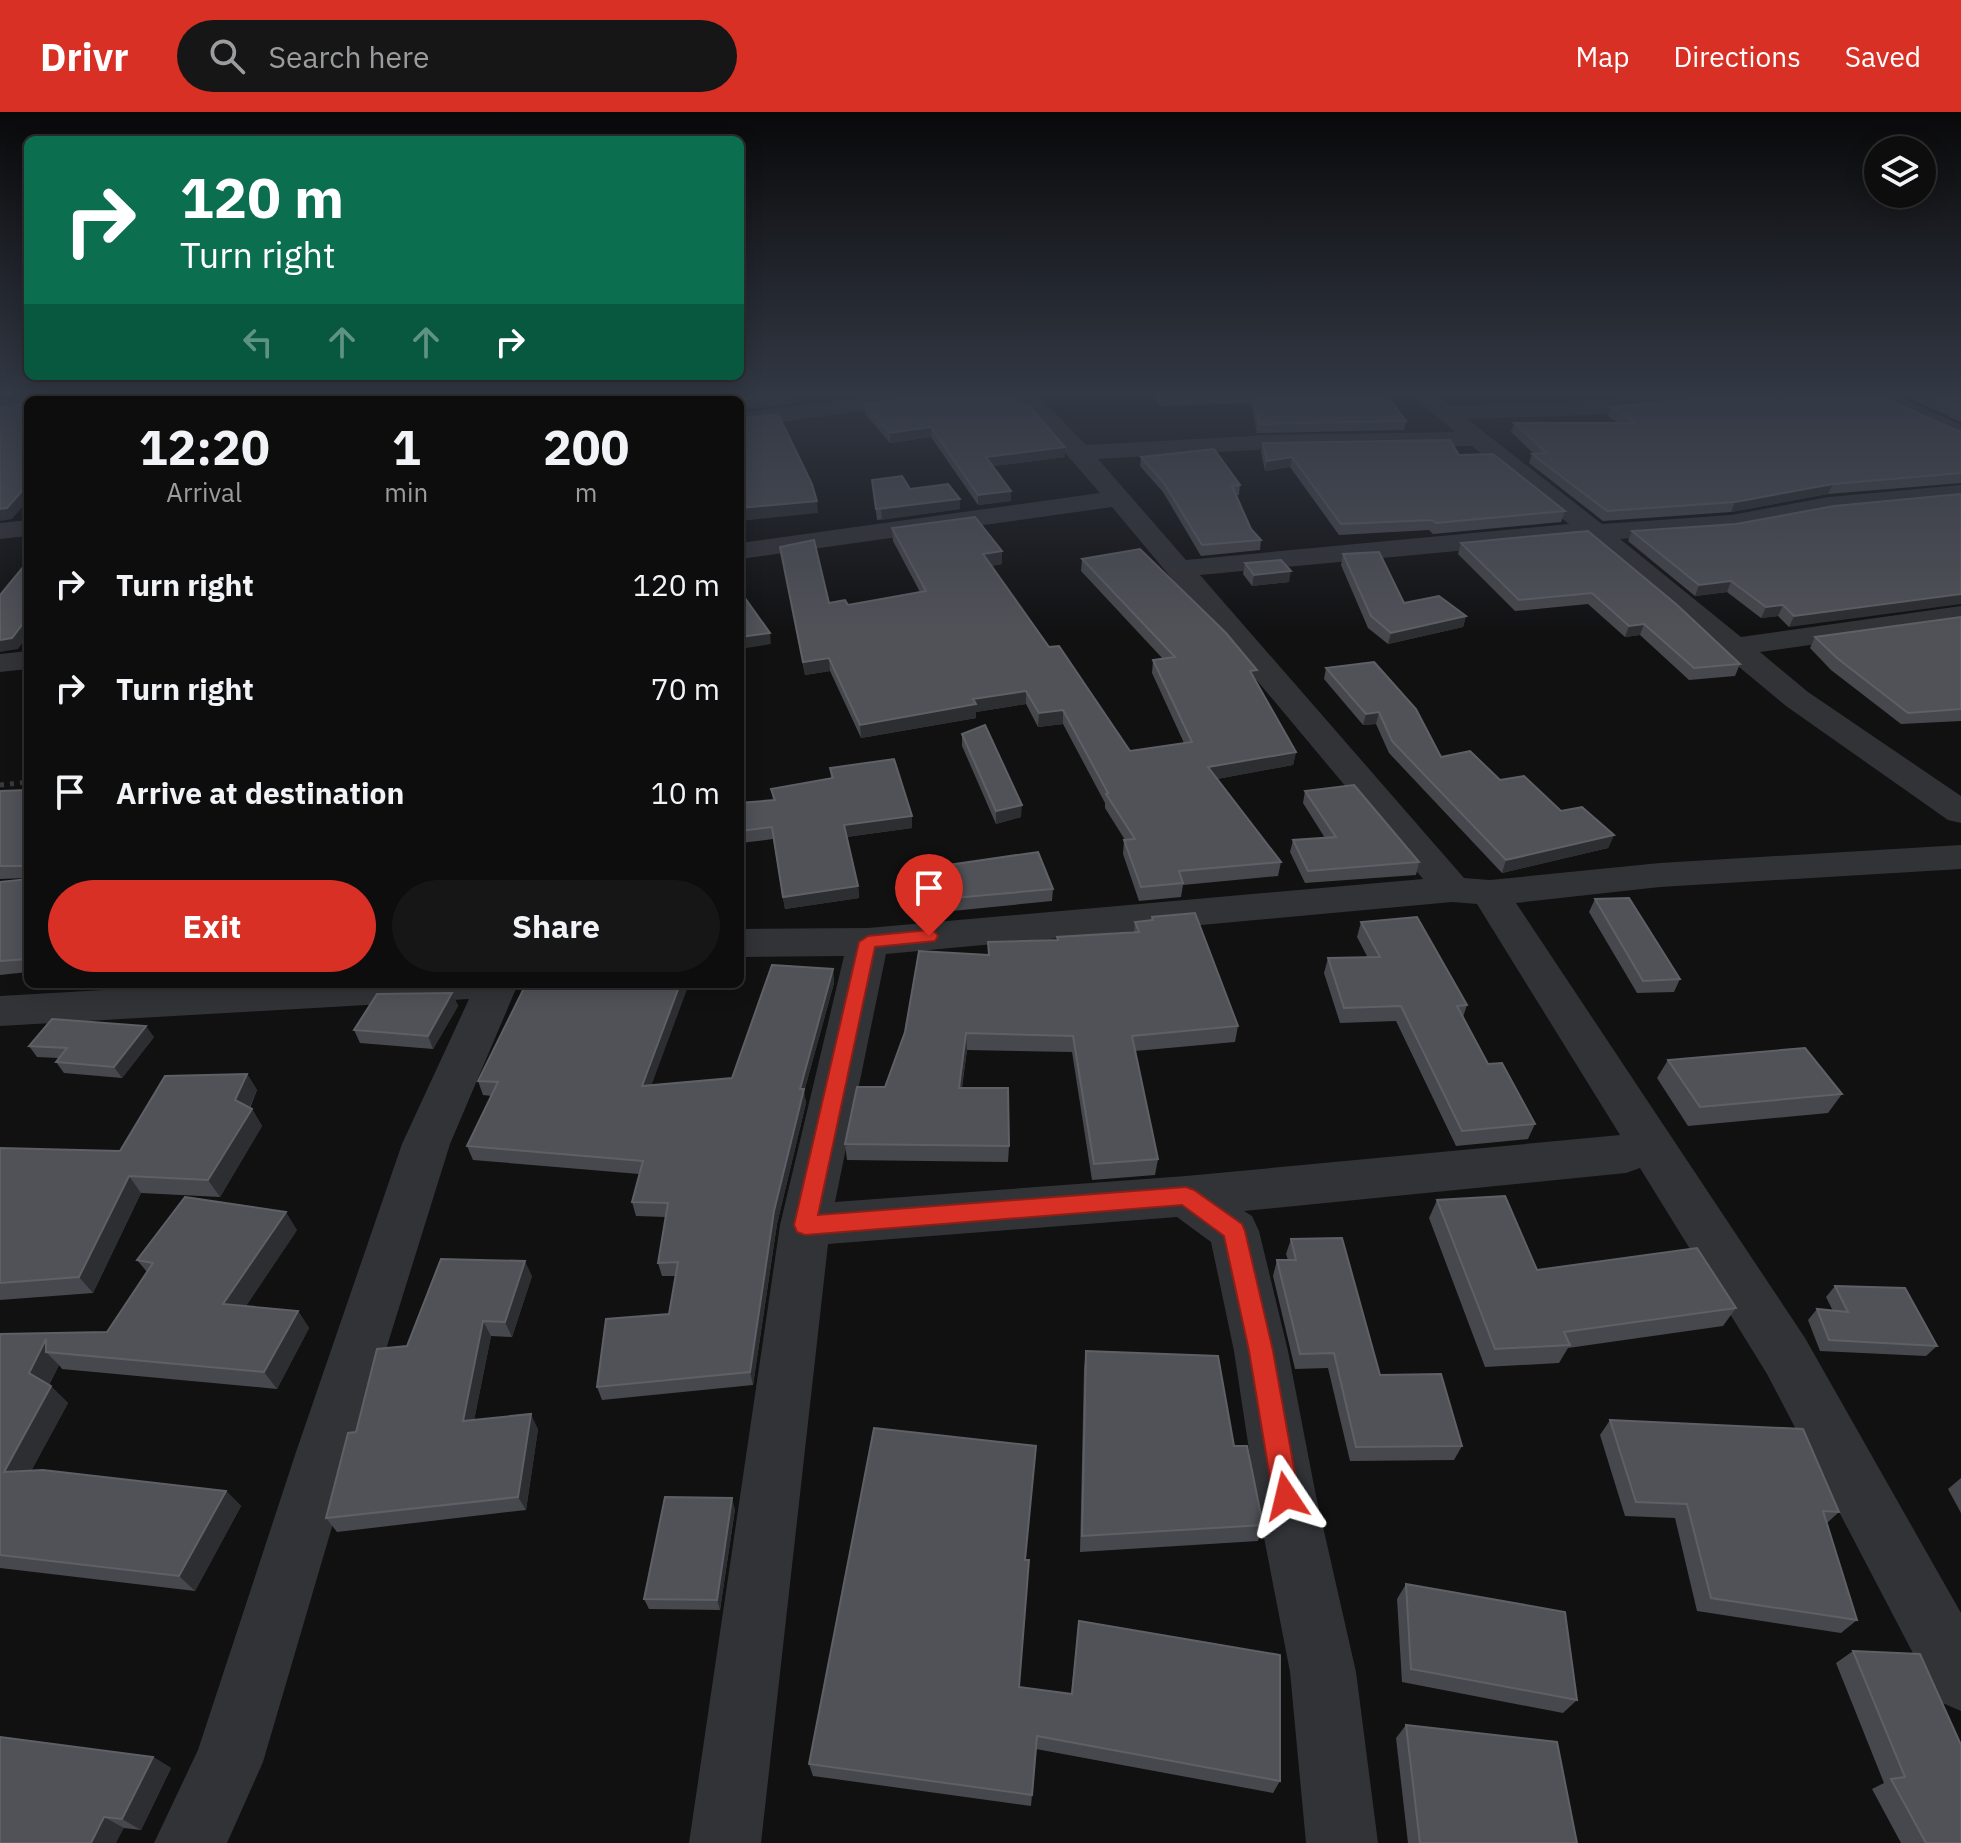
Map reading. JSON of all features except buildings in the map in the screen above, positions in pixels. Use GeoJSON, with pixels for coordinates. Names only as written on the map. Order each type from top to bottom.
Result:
{"type":"FeatureCollection","features":[{"type":"Feature","properties":{"kind":"street"},"geometry":{"type":"LineString","coordinates":[[1096,472],[1178,569],[1471,891],[1786,1356],[1961,1678]]}},
{"type":"Feature","properties":{"kind":"street"},"geometry":{"type":"LineString","coordinates":[[1518,472],[1797,699],[1961,812]]}},
{"type":"Feature","properties":{"kind":"street"},"geometry":{"type":"LineString","coordinates":[[1178,569],[1593,531],[1731,523],[1829,505],[1961,493]]}},
{"type":"Feature","properties":{"kind":"street"},"geometry":{"type":"LineString","coordinates":[[744,550],[1118,498]]}},
{"type":"Feature","properties":{"kind":"street"},"geometry":{"type":"LineString","coordinates":[[0,531],[24,528]]}},
{"type":"Feature","properties":{"kind":"street"},"geometry":{"type":"LineString","coordinates":[[1734,647],[1961,615]]}},
{"type":"Feature","properties":{"kind":"street"},"geometry":{"type":"LineString","coordinates":[[0,663],[24,660]]}},
{"type":"Feature","properties":{"kind":"street"},"geometry":{"type":"LineString","coordinates":[[744,943],[868,942],[1660,875],[1961,857]]}},
{"type":"Feature","properties":{"kind":"street"},"geometry":{"type":"LineString","coordinates":[[725,1843],[805,1225],[868,942]]}},
{"type":"Feature","properties":{"kind":"street"},"geometry":{"type":"LineString","coordinates":[[3,1016],[413,988]]}},
{"type":"Feature","properties":{"kind":"street"},"geometry":{"type":"LineString","coordinates":[[190,1843],[229,1762],[325,1452],[426,1144],[495,988]]}},
{"type":"Feature","properties":{"kind":"street"},"geometry":{"type":"LineString","coordinates":[[805,1225],[1186,1196],[1626,1154]]}},
{"type":"Feature","properties":{"kind":"street"},"geometry":{"type":"LineString","coordinates":[[1186,1196],[1234,1231],[1261,1351],[1286,1496],[1323,1672],[1342,1843]]}},
{"type":"Feature","properties":{"kind":"path"},"geometry":{"type":"LineString","coordinates":[[0,785],[24,782]]}},
{"type":"Feature","properties":{"kind":"route"},"geometry":{"type":"LineString","coordinates":[[929,936],[868,942],[805,1225],[1186,1196],[1234,1231],[1261,1351],[1286,1496]]}}]}
